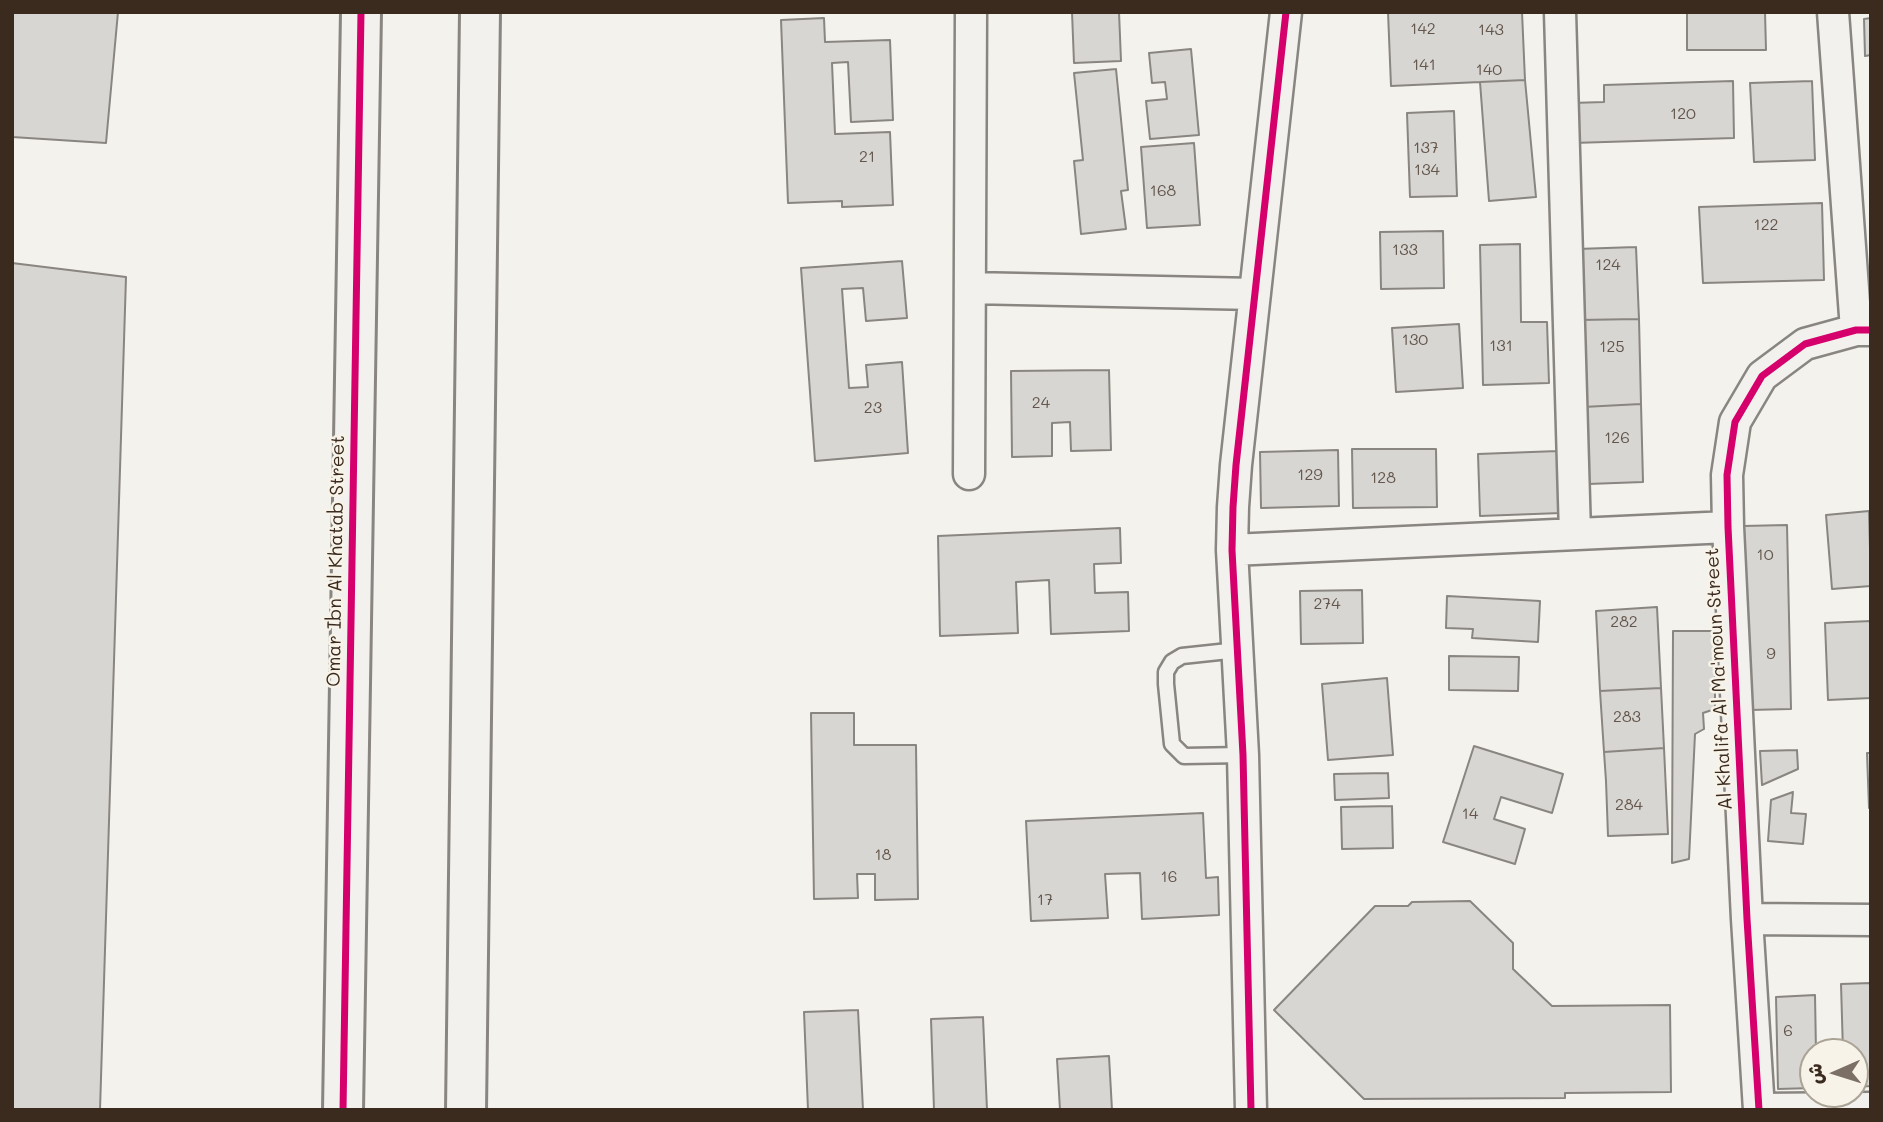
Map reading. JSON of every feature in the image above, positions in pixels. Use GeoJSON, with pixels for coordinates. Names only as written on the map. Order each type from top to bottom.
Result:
{"type":"FeatureCollection","features":[{"type":"Feature","properties":{"kind":"street","name":"Omar Ibn Al Khatab Street"},"geometry":{"type":"LineString","coordinates":[[343,1110],[361,12]]}},
{"type":"Feature","properties":{"kind":"street"},"geometry":{"type":"LineString","coordinates":[[466,1110],[480,12]]}},
{"type":"Feature","properties":{"kind":"street"},"geometry":{"type":"LineString","coordinates":[[969,474],[971,12]]}},
{"type":"Feature","properties":{"kind":"street"},"geometry":{"type":"LineString","coordinates":[[1251,1110],[1243,755],[1232,550],[1236,465],[1286,12]]}},
{"type":"Feature","properties":{"kind":"street"},"geometry":{"type":"LineString","coordinates":[[1560,12],[1575,534]]}},
{"type":"Feature","properties":{"kind":"street"},"geometry":{"type":"LineString","coordinates":[[1833,12],[1863,330]]}},
{"type":"Feature","properties":{"kind":"street"},"geometry":{"type":"LineString","coordinates":[[970,288],[1255,294]]}},
{"type":"Feature","properties":{"kind":"street","name":"Al Khalifa Al Ma'moun Street"},"geometry":{"type":"LineString","coordinates":[[1759,1109],[1727,527],[1727,475],[1735,422],[1762,376],[1805,344],[1863,330]]}},
{"type":"Feature","properties":{"kind":"street"},"geometry":{"type":"LineString","coordinates":[[1232,550],[1727,527]]}},
{"type":"Feature","properties":{"kind":"street"},"geometry":{"type":"LineString","coordinates":[[1747,919],[1871,920]]}},
{"type":"Feature","properties":{"kind":"street"},"geometry":{"type":"LineString","coordinates":[[1759,1109],[1871,1108]]}},
{"type":"Feature","properties":{"kind":"lane"},"geometry":{"type":"LineString","coordinates":[[1238,650],[1182,656],[1172,662],[1166,672],[1166,684],[1172,744],[1184,756],[1243,755]]}},
{"type":"Feature","properties":{"kind":"building"},"geometry":{"type":"Polygon","coordinates":[[[12,12],[118,12],[106,143],[12,137],[12,12]]]}},
{"type":"Feature","properties":{"kind":"building"},"geometry":{"type":"Polygon","coordinates":[[[1072,12],[1119,12],[1121,61],[1074,63],[1072,12]]]}},
{"type":"Feature","properties":{"kind":"building"},"geometry":{"type":"Polygon","coordinates":[[[1388,12],[1522,12],[1525,80],[1391,86],[1388,12]]]}},
{"type":"Feature","properties":{"kind":"building"},"geometry":{"type":"Polygon","coordinates":[[[1765,12],[1766,50],[1687,50],[1687,13],[1765,12]]]}},
{"type":"Feature","properties":{"kind":"building"},"geometry":{"type":"Polygon","coordinates":[[[824,18],[825,42],[890,40],[893,120],[851,122],[848,62],[832,63],[835,134],[890,132],[893,205],[842,207],[842,201],[788,203],[781,20],[824,18]]]}},
{"type":"Feature","properties":{"kind":"building"},"geometry":{"type":"Polygon","coordinates":[[[1871,18],[1871,55],[1865,56],[1864,19],[1871,18]]]}},
{"type":"Feature","properties":{"kind":"building"},"geometry":{"type":"Polygon","coordinates":[[[1191,49],[1199,135],[1150,139],[1146,101],[1167,99],[1165,82],[1152,83],[1149,53],[1191,49]]]}},
{"type":"Feature","properties":{"kind":"building"},"geometry":{"type":"Polygon","coordinates":[[[1116,69],[1128,190],[1121,191],[1126,229],[1081,234],[1074,161],[1083,160],[1074,73],[1116,69]]]}},
{"type":"Feature","properties":{"kind":"building"},"geometry":{"type":"Polygon","coordinates":[[[1525,80],[1536,197],[1489,201],[1480,82],[1525,80]]]}},
{"type":"Feature","properties":{"kind":"building"},"geometry":{"type":"Polygon","coordinates":[[[1733,81],[1734,138],[1573,143],[1571,103],[1604,102],[1604,85],[1733,81]]]}},
{"type":"Feature","properties":{"kind":"building"},"geometry":{"type":"Polygon","coordinates":[[[1812,81],[1815,160],[1754,162],[1750,83],[1812,81]]]}},
{"type":"Feature","properties":{"kind":"building"},"geometry":{"type":"Polygon","coordinates":[[[1454,111],[1457,196],[1410,197],[1407,113],[1454,111]]]}},
{"type":"Feature","properties":{"kind":"building"},"geometry":{"type":"Polygon","coordinates":[[[1194,143],[1200,225],[1147,228],[1141,147],[1194,143]]]}},
{"type":"Feature","properties":{"kind":"building"},"geometry":{"type":"Polygon","coordinates":[[[1822,203],[1824,280],[1703,283],[1699,207],[1822,203]]]}},
{"type":"Feature","properties":{"kind":"building"},"geometry":{"type":"Polygon","coordinates":[[[1443,231],[1444,288],[1381,289],[1380,232],[1443,231]]]}},
{"type":"Feature","properties":{"kind":"building"},"geometry":{"type":"Polygon","coordinates":[[[1520,244],[1521,322],[1547,322],[1549,383],[1483,385],[1480,245],[1520,244]]]}},
{"type":"Feature","properties":{"kind":"building"},"geometry":{"type":"Polygon","coordinates":[[[1636,247],[1639,319],[1579,320],[1577,249],[1636,247]]]}},
{"type":"Feature","properties":{"kind":"building"},"geometry":{"type":"Polygon","coordinates":[[[902,261],[907,318],[866,321],[863,288],[842,289],[849,388],[868,387],[866,365],[902,362],[908,453],[815,461],[801,268],[902,261]]]}},
{"type":"Feature","properties":{"kind":"building"},"geometry":{"type":"Polygon","coordinates":[[[12,263],[126,277],[100,1110],[12,1110],[12,263]]]}},
{"type":"Feature","properties":{"kind":"building"},"geometry":{"type":"Polygon","coordinates":[[[1639,319],[1641,404],[1583,407],[1579,320],[1639,319]]]}},
{"type":"Feature","properties":{"kind":"building"},"geometry":{"type":"Polygon","coordinates":[[[1459,324],[1463,388],[1396,392],[1392,328],[1459,324]]]}},
{"type":"Feature","properties":{"kind":"building"},"geometry":{"type":"Polygon","coordinates":[[[1109,370],[1111,450],[1071,451],[1070,422],[1052,423],[1052,456],[1012,457],[1011,371],[1109,370]]]}},
{"type":"Feature","properties":{"kind":"building"},"geometry":{"type":"Polygon","coordinates":[[[1641,404],[1643,482],[1588,484],[1583,407],[1641,404]]]}},
{"type":"Feature","properties":{"kind":"building"},"geometry":{"type":"Polygon","coordinates":[[[1352,449],[1436,449],[1437,507],[1353,508],[1352,449]]]}},
{"type":"Feature","properties":{"kind":"building"},"geometry":{"type":"Polygon","coordinates":[[[1338,450],[1339,506],[1261,508],[1260,452],[1338,450]]]}},
{"type":"Feature","properties":{"kind":"building"},"geometry":{"type":"Polygon","coordinates":[[[1558,451],[1561,513],[1480,516],[1478,454],[1558,451]]]}},
{"type":"Feature","properties":{"kind":"building"},"geometry":{"type":"Polygon","coordinates":[[[1869,511],[1871,586],[1832,589],[1826,515],[1869,511]]]}},
{"type":"Feature","properties":{"kind":"building"},"geometry":{"type":"Polygon","coordinates":[[[1787,525],[1791,709],[1749,710],[1743,526],[1787,525]]]}},
{"type":"Feature","properties":{"kind":"building"},"geometry":{"type":"Polygon","coordinates":[[[1120,528],[1121,563],[1094,564],[1095,593],[1128,592],[1129,631],[1051,634],[1049,580],[1016,582],[1018,633],[940,636],[938,536],[1120,528]]]}},
{"type":"Feature","properties":{"kind":"building"},"geometry":{"type":"Polygon","coordinates":[[[1362,590],[1363,643],[1301,644],[1300,591],[1362,590]]]}},
{"type":"Feature","properties":{"kind":"building"},"geometry":{"type":"Polygon","coordinates":[[[1447,596],[1540,601],[1538,642],[1472,638],[1473,629],[1446,628],[1447,596]]]}},
{"type":"Feature","properties":{"kind":"building"},"geometry":{"type":"Polygon","coordinates":[[[1657,607],[1661,688],[1600,691],[1596,611],[1657,607]]]}},
{"type":"Feature","properties":{"kind":"building"},"geometry":{"type":"Polygon","coordinates":[[[1871,621],[1871,698],[1828,700],[1825,623],[1871,621]]]}},
{"type":"Feature","properties":{"kind":"building"},"geometry":{"type":"Polygon","coordinates":[[[1673,631],[1715,631],[1715,709],[1703,713],[1704,729],[1695,734],[1689,859],[1672,863],[1673,631]]]}},
{"type":"Feature","properties":{"kind":"building"},"geometry":{"type":"Polygon","coordinates":[[[1449,656],[1519,657],[1518,691],[1449,690],[1449,656]]]}},
{"type":"Feature","properties":{"kind":"building"},"geometry":{"type":"Polygon","coordinates":[[[1387,678],[1393,755],[1328,760],[1322,684],[1387,678]]]}},
{"type":"Feature","properties":{"kind":"building"},"geometry":{"type":"Polygon","coordinates":[[[1661,688],[1664,748],[1604,752],[1600,691],[1661,688]]]}},
{"type":"Feature","properties":{"kind":"building"},"geometry":{"type":"Polygon","coordinates":[[[811,713],[854,713],[854,745],[916,745],[918,899],[875,900],[875,874],[857,874],[858,898],[814,899],[811,713]]]}},
{"type":"Feature","properties":{"kind":"building"},"geometry":{"type":"Polygon","coordinates":[[[1474,746],[1563,774],[1552,813],[1501,797],[1494,819],[1525,829],[1515,864],[1443,842],[1474,746]]]}},
{"type":"Feature","properties":{"kind":"building"},"geometry":{"type":"Polygon","coordinates":[[[1664,748],[1668,834],[1608,836],[1604,752],[1664,748]]]}},
{"type":"Feature","properties":{"kind":"building"},"geometry":{"type":"Polygon","coordinates":[[[1797,750],[1798,769],[1762,785],[1760,751],[1797,750]]]}},
{"type":"Feature","properties":{"kind":"building"},"geometry":{"type":"Polygon","coordinates":[[[1867,753],[1871,753],[1871,808],[1869,808],[1867,753]]]}},
{"type":"Feature","properties":{"kind":"building"},"geometry":{"type":"Polygon","coordinates":[[[1388,773],[1389,798],[1335,800],[1334,774],[1388,773]]]}},
{"type":"Feature","properties":{"kind":"building"},"geometry":{"type":"Polygon","coordinates":[[[1793,792],[1791,813],[1806,814],[1803,844],[1768,841],[1771,800],[1793,792]]]}},
{"type":"Feature","properties":{"kind":"building"},"geometry":{"type":"Polygon","coordinates":[[[1392,806],[1393,848],[1342,849],[1341,807],[1392,806]]]}},
{"type":"Feature","properties":{"kind":"building"},"geometry":{"type":"Polygon","coordinates":[[[1203,813],[1206,878],[1218,877],[1219,915],[1142,919],[1140,873],[1105,874],[1108,918],[1031,921],[1026,821],[1203,813]]]}},
{"type":"Feature","properties":{"kind":"building"},"geometry":{"type":"Polygon","coordinates":[[[1470,901],[1513,943],[1513,969],[1552,1006],[1670,1005],[1671,1092],[1565,1093],[1565,1098],[1364,1099],[1274,1010],[1375,906],[1470,901]]]}},
{"type":"Feature","properties":{"kind":"building"},"geometry":{"type":"Polygon","coordinates":[[[1871,983],[1871,1086],[1869,1038],[1843,1038],[1841,984],[1871,983]]]}},
{"type":"Feature","properties":{"kind":"building"},"geometry":{"type":"Polygon","coordinates":[[[1815,995],[1816,1038],[1799,1038],[1799,1088],[1778,1089],[1776,997],[1815,995]]]}},
{"type":"Feature","properties":{"kind":"building"},"geometry":{"type":"Polygon","coordinates":[[[858,1010],[863,1110],[808,1110],[804,1012],[858,1010]]]}},
{"type":"Feature","properties":{"kind":"building"},"geometry":{"type":"Polygon","coordinates":[[[983,1017],[987,1110],[934,1110],[931,1019],[983,1017]]]}},
{"type":"Feature","properties":{"kind":"building"},"geometry":{"type":"Polygon","coordinates":[[[1109,1056],[1112,1110],[1060,1110],[1057,1059],[1109,1056]]]}},
{"type":"Feature","properties":{"kind":"cycle path"},"geometry":{"type":"LineString","coordinates":[[343,1110],[361,12]]}},
{"type":"Feature","properties":{"kind":"cycle path"},"geometry":{"type":"LineString","coordinates":[[1251,1110],[1243,755],[1232,550],[1233,507],[1286,12]]}},
{"type":"Feature","properties":{"kind":"cycle path"},"geometry":{"type":"LineString","coordinates":[[1759,1110],[1747,919],[1727,475],[1735,422],[1762,376],[1805,344],[1856,330],[1871,330]]}}]}
